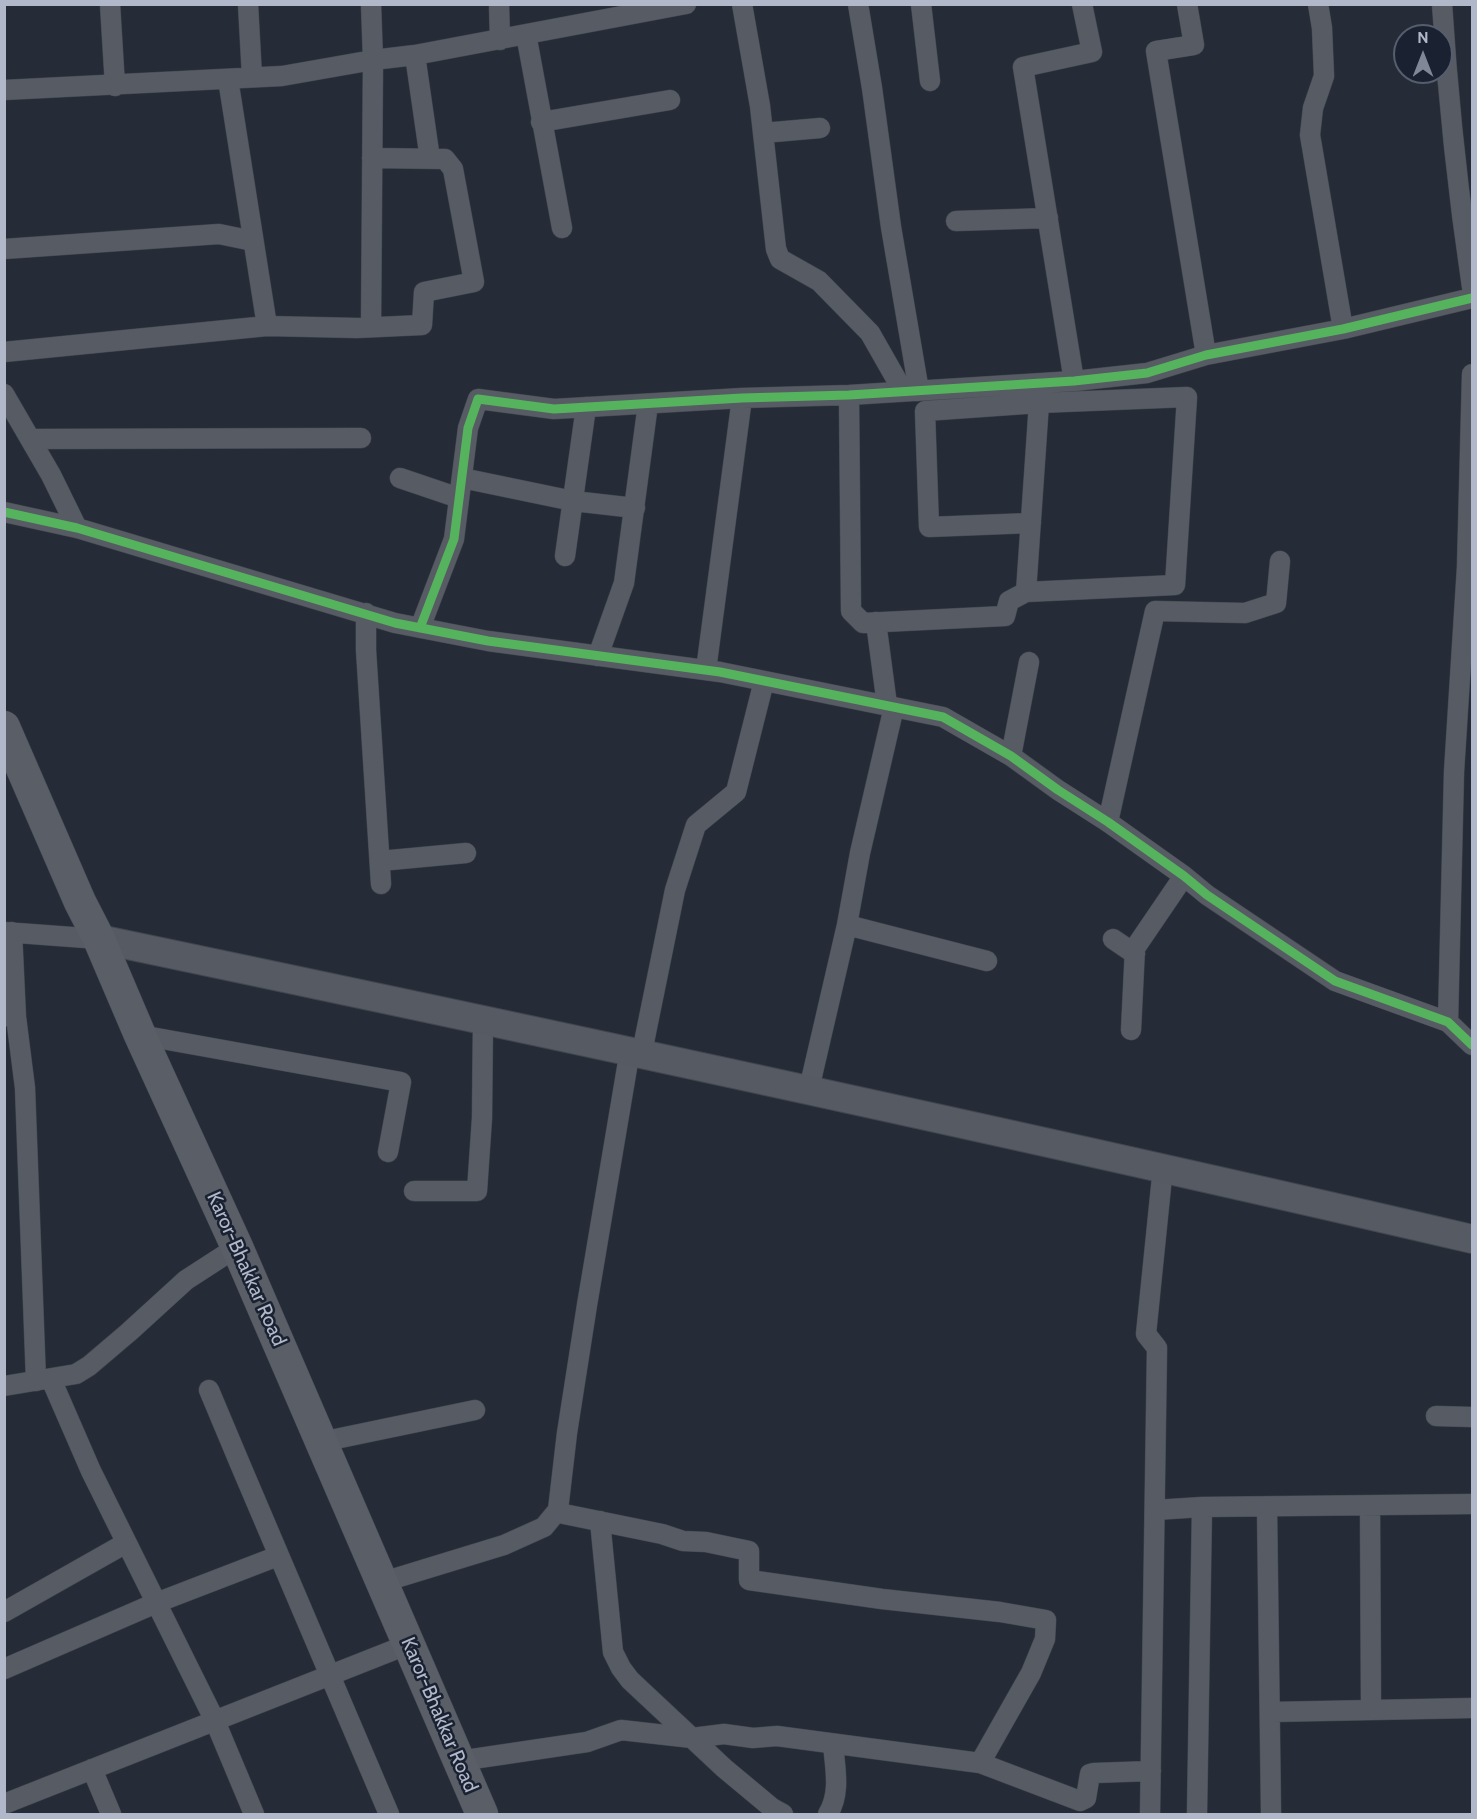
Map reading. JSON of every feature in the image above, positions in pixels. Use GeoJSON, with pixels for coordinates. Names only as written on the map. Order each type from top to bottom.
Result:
{"type":"FeatureCollection","features":[{"type":"Feature","properties":{"kind":"main road","name":"Karor-Bhakkar Road"},"geometry":{"type":"LineString","coordinates":[[4,727],[80,902],[99,939],[140,1035],[237,1247],[482,1815]]}},
{"type":"Feature","properties":{"kind":"main road"},"geometry":{"type":"LineString","coordinates":[[99,939],[636,1051],[1163,1167],[1473,1239]]}},
{"type":"Feature","properties":{"kind":"street"},"geometry":{"type":"LineString","coordinates":[[110,4],[115,86]]}},
{"type":"Feature","properties":{"kind":"street"},"geometry":{"type":"LineString","coordinates":[[248,4],[252,77]]}},
{"type":"Feature","properties":{"kind":"street"},"geometry":{"type":"LineString","coordinates":[[371,4],[373,60],[370,192],[371,327]]}},
{"type":"Feature","properties":{"kind":"street"},"geometry":{"type":"LineString","coordinates":[[499,4],[500,39]]}},
{"type":"Feature","properties":{"kind":"street"},"geometry":{"type":"LineString","coordinates":[[4,90],[282,76],[416,55],[686,4]]}},
{"type":"Feature","properties":{"kind":"street"},"geometry":{"type":"LineString","coordinates":[[742,4],[760,106],[776,249],[780,259],[819,282],[870,333],[911,391]]}},
{"type":"Feature","properties":{"kind":"street"},"geometry":{"type":"LineString","coordinates":[[858,4],[872,88],[911,391]]}},
{"type":"Feature","properties":{"kind":"street"},"geometry":{"type":"LineString","coordinates":[[921,4],[930,81]]}},
{"type":"Feature","properties":{"kind":"street"},"geometry":{"type":"LineString","coordinates":[[1074,381],[1023,67],[1092,52],[1082,4]]}},
{"type":"Feature","properties":{"kind":"street"},"geometry":{"type":"LineString","coordinates":[[1187,4],[1194,45],[1156,51],[1206,355]]}},
{"type":"Feature","properties":{"kind":"street"},"geometry":{"type":"LineString","coordinates":[[1318,4],[1322,28],[1324,76],[1313,108],[1310,135],[1343,329]]}},
{"type":"Feature","properties":{"kind":"street"},"geometry":{"type":"LineString","coordinates":[[1442,4],[1446,70],[1464,234],[1473,287]]}},
{"type":"Feature","properties":{"kind":"street"},"geometry":{"type":"LineString","coordinates":[[526,34],[562,228]]}},
{"type":"Feature","properties":{"kind":"street"},"geometry":{"type":"LineString","coordinates":[[416,55],[430,159]]}},
{"type":"Feature","properties":{"kind":"street"},"geometry":{"type":"LineString","coordinates":[[228,79],[267,326]]}},
{"type":"Feature","properties":{"kind":"street"},"geometry":{"type":"LineString","coordinates":[[541,122],[670,100]]}},
{"type":"Feature","properties":{"kind":"street"},"geometry":{"type":"LineString","coordinates":[[763,133],[820,128]]}},
{"type":"Feature","properties":{"kind":"street"},"geometry":{"type":"LineString","coordinates":[[4,352],[267,326],[422,325],[424,292],[474,282],[453,169],[445,159],[372,158]]}},
{"type":"Feature","properties":{"kind":"street"},"geometry":{"type":"LineString","coordinates":[[956,220],[1048,218]]}},
{"type":"Feature","properties":{"kind":"street"},"geometry":{"type":"LineString","coordinates":[[4,249],[219,234],[253,241]]}},
{"type":"Feature","properties":{"kind":"street"},"geometry":{"type":"LineString","coordinates":[[420,627],[454,539],[468,428],[478,399],[554,409],[742,398],[849,395],[1074,381],[1147,373],[1206,355],[1343,329],[1473,298]]}},
{"type":"Feature","properties":{"kind":"street"},"geometry":{"type":"LineString","coordinates":[[1448,1022],[1464,738],[1473,374]]}},
{"type":"Feature","properties":{"kind":"street"},"geometry":{"type":"LineString","coordinates":[[4,394],[51,475],[77,528]]}},
{"type":"Feature","properties":{"kind":"street"},"geometry":{"type":"LineString","coordinates":[[849,395],[851,611],[863,623],[1005,616],[1009,601],[1026,592],[1175,585],[1187,397],[1039,403],[925,411],[928,527],[1031,523]]}},
{"type":"Feature","properties":{"kind":"street"},"geometry":{"type":"LineString","coordinates":[[706,670],[742,398]]}},
{"type":"Feature","properties":{"kind":"street"},"geometry":{"type":"LineString","coordinates":[[1026,592],[1039,403]]}},
{"type":"Feature","properties":{"kind":"street"},"geometry":{"type":"LineString","coordinates":[[598,656],[624,583],[648,404]]}},
{"type":"Feature","properties":{"kind":"street"},"geometry":{"type":"LineString","coordinates":[[565,556],[586,407]]}},
{"type":"Feature","properties":{"kind":"street"},"geometry":{"type":"LineString","coordinates":[[30,439],[362,438]]}},
{"type":"Feature","properties":{"kind":"street"},"geometry":{"type":"LineString","coordinates":[[400,478],[461,488],[635,508]]}},
{"type":"Feature","properties":{"kind":"street"},"geometry":{"type":"LineString","coordinates":[[4,512],[77,528],[395,623],[488,641],[706,670],[943,717],[1011,756],[1185,876],[1207,895],[1335,981],[1448,1022],[1473,1045]]}},
{"type":"Feature","properties":{"kind":"street"},"geometry":{"type":"LineString","coordinates":[[1108,822],[1155,611],[1245,613],[1276,603],[1280,561]]}},
{"type":"Feature","properties":{"kind":"street"},"geometry":{"type":"LineString","coordinates":[[366,613],[366,650],[381,884]]}},
{"type":"Feature","properties":{"kind":"street"},"geometry":{"type":"LineString","coordinates":[[809,1089],[847,925],[891,706],[876,622]]}},
{"type":"Feature","properties":{"kind":"street"},"geometry":{"type":"LineString","coordinates":[[1011,756],[1029,662]]}},
{"type":"Feature","properties":{"kind":"street"},"geometry":{"type":"LineString","coordinates":[[382,1582],[504,1545],[544,1527],[558,1510],[585,1317],[636,1051],[675,890],[696,825],[736,792],[764,681]]}},
{"type":"Feature","properties":{"kind":"street"},"geometry":{"type":"LineString","coordinates":[[380,861],[466,853]]}},
{"type":"Feature","properties":{"kind":"street"},"geometry":{"type":"LineString","coordinates":[[1131,1030],[1135,948],[1185,876]]}},
{"type":"Feature","properties":{"kind":"street"},"geometry":{"type":"LineString","coordinates":[[847,925],[987,961]]}},
{"type":"Feature","properties":{"kind":"street"},"geometry":{"type":"LineString","coordinates":[[99,939],[8,932],[10,1017],[25,1088],[43,1380],[91,1471],[215,1721],[254,1815]]}},
{"type":"Feature","properties":{"kind":"street"},"geometry":{"type":"LineString","coordinates":[[1113,939],[1135,954]]}},
{"type":"Feature","properties":{"kind":"street"},"geometry":{"type":"LineString","coordinates":[[414,1191],[477,1191],[482,1118],[483,1019]]}},
{"type":"Feature","properties":{"kind":"street"},"geometry":{"type":"LineString","coordinates":[[140,1035],[401,1082],[388,1152]]}},
{"type":"Feature","properties":{"kind":"street"},"geometry":{"type":"LineString","coordinates":[[1150,1815],[1157,1348],[1146,1334],[1163,1167]]}},
{"type":"Feature","properties":{"kind":"street"},"geometry":{"type":"LineString","coordinates":[[4,1386],[76,1374],[89,1366],[186,1280],[237,1247]]}},
{"type":"Feature","properties":{"kind":"street"},"geometry":{"type":"LineString","coordinates":[[210,1390],[278,1556],[332,1676],[390,1815]]}},
{"type":"Feature","properties":{"kind":"street"},"geometry":{"type":"LineString","coordinates":[[321,1442],[475,1410]]}},
{"type":"Feature","properties":{"kind":"street"},"geometry":{"type":"LineString","coordinates":[[1436,1416],[1473,1417]]}},
{"type":"Feature","properties":{"kind":"street"},"geometry":{"type":"LineString","coordinates":[[1155,1510],[1202,1507],[1473,1504]]}},
{"type":"Feature","properties":{"kind":"street"},"geometry":{"type":"LineString","coordinates":[[1370,1506],[1371,1710]]}},
{"type":"Feature","properties":{"kind":"street"},"geometry":{"type":"LineString","coordinates":[[1197,1815],[1202,1507]]}},
{"type":"Feature","properties":{"kind":"street"},"geometry":{"type":"LineString","coordinates":[[1267,1507],[1271,1815]]}},
{"type":"Feature","properties":{"kind":"street"},"geometry":{"type":"LineString","coordinates":[[558,1510],[564,1514],[662,1534],[683,1541],[706,1542],[749,1551],[749,1580],[1046,1620],[1045,1639],[1031,1673],[980,1763]]}},
{"type":"Feature","properties":{"kind":"street"},"geometry":{"type":"LineString","coordinates":[[600,1521],[613,1652],[621,1668],[630,1680],[724,1768],[772,1808],[783,1814]]}},
{"type":"Feature","properties":{"kind":"street"},"geometry":{"type":"LineString","coordinates":[[4,1612],[126,1544]]}},
{"type":"Feature","properties":{"kind":"street"},"geometry":{"type":"LineString","coordinates":[[4,1669],[156,1603],[278,1556]]}},
{"type":"Feature","properties":{"kind":"street"},"geometry":{"type":"LineString","coordinates":[[4,1804],[410,1644]]}},
{"type":"Feature","properties":{"kind":"street"},"geometry":{"type":"LineString","coordinates":[[1270,1712],[1473,1708]]}},
{"type":"Feature","properties":{"kind":"street"},"geometry":{"type":"LineString","coordinates":[[459,1761],[587,1742],[621,1730],[692,1738],[724,1734],[753,1737],[777,1736],[980,1763],[1080,1801],[1086,1806]]}},
{"type":"Feature","properties":{"kind":"street"},"geometry":{"type":"LineString","coordinates":[[828,1815],[834,1805],[836,1792],[833,1744]]}},
{"type":"Feature","properties":{"kind":"street"},"geometry":{"type":"LineString","coordinates":[[92,1769],[111,1815]]}},
{"type":"Feature","properties":{"kind":"street"},"geometry":{"type":"LineString","coordinates":[[1086,1806],[1090,1774],[1151,1770]]}},
{"type":"Feature","properties":{"kind":"cycle path"},"geometry":{"type":"LineString","coordinates":[[420,628],[454,539],[468,428],[478,399],[554,409],[742,398],[849,395],[1074,381],[1147,373],[1206,355],[1343,329],[1472,298]]}},
{"type":"Feature","properties":{"kind":"cycle path"},"geometry":{"type":"LineString","coordinates":[[4,512],[77,528],[395,623],[488,641],[720,672],[943,717],[1011,756],[1108,822],[1207,895],[1335,981],[1448,1022],[1472,1045]]}}]}
